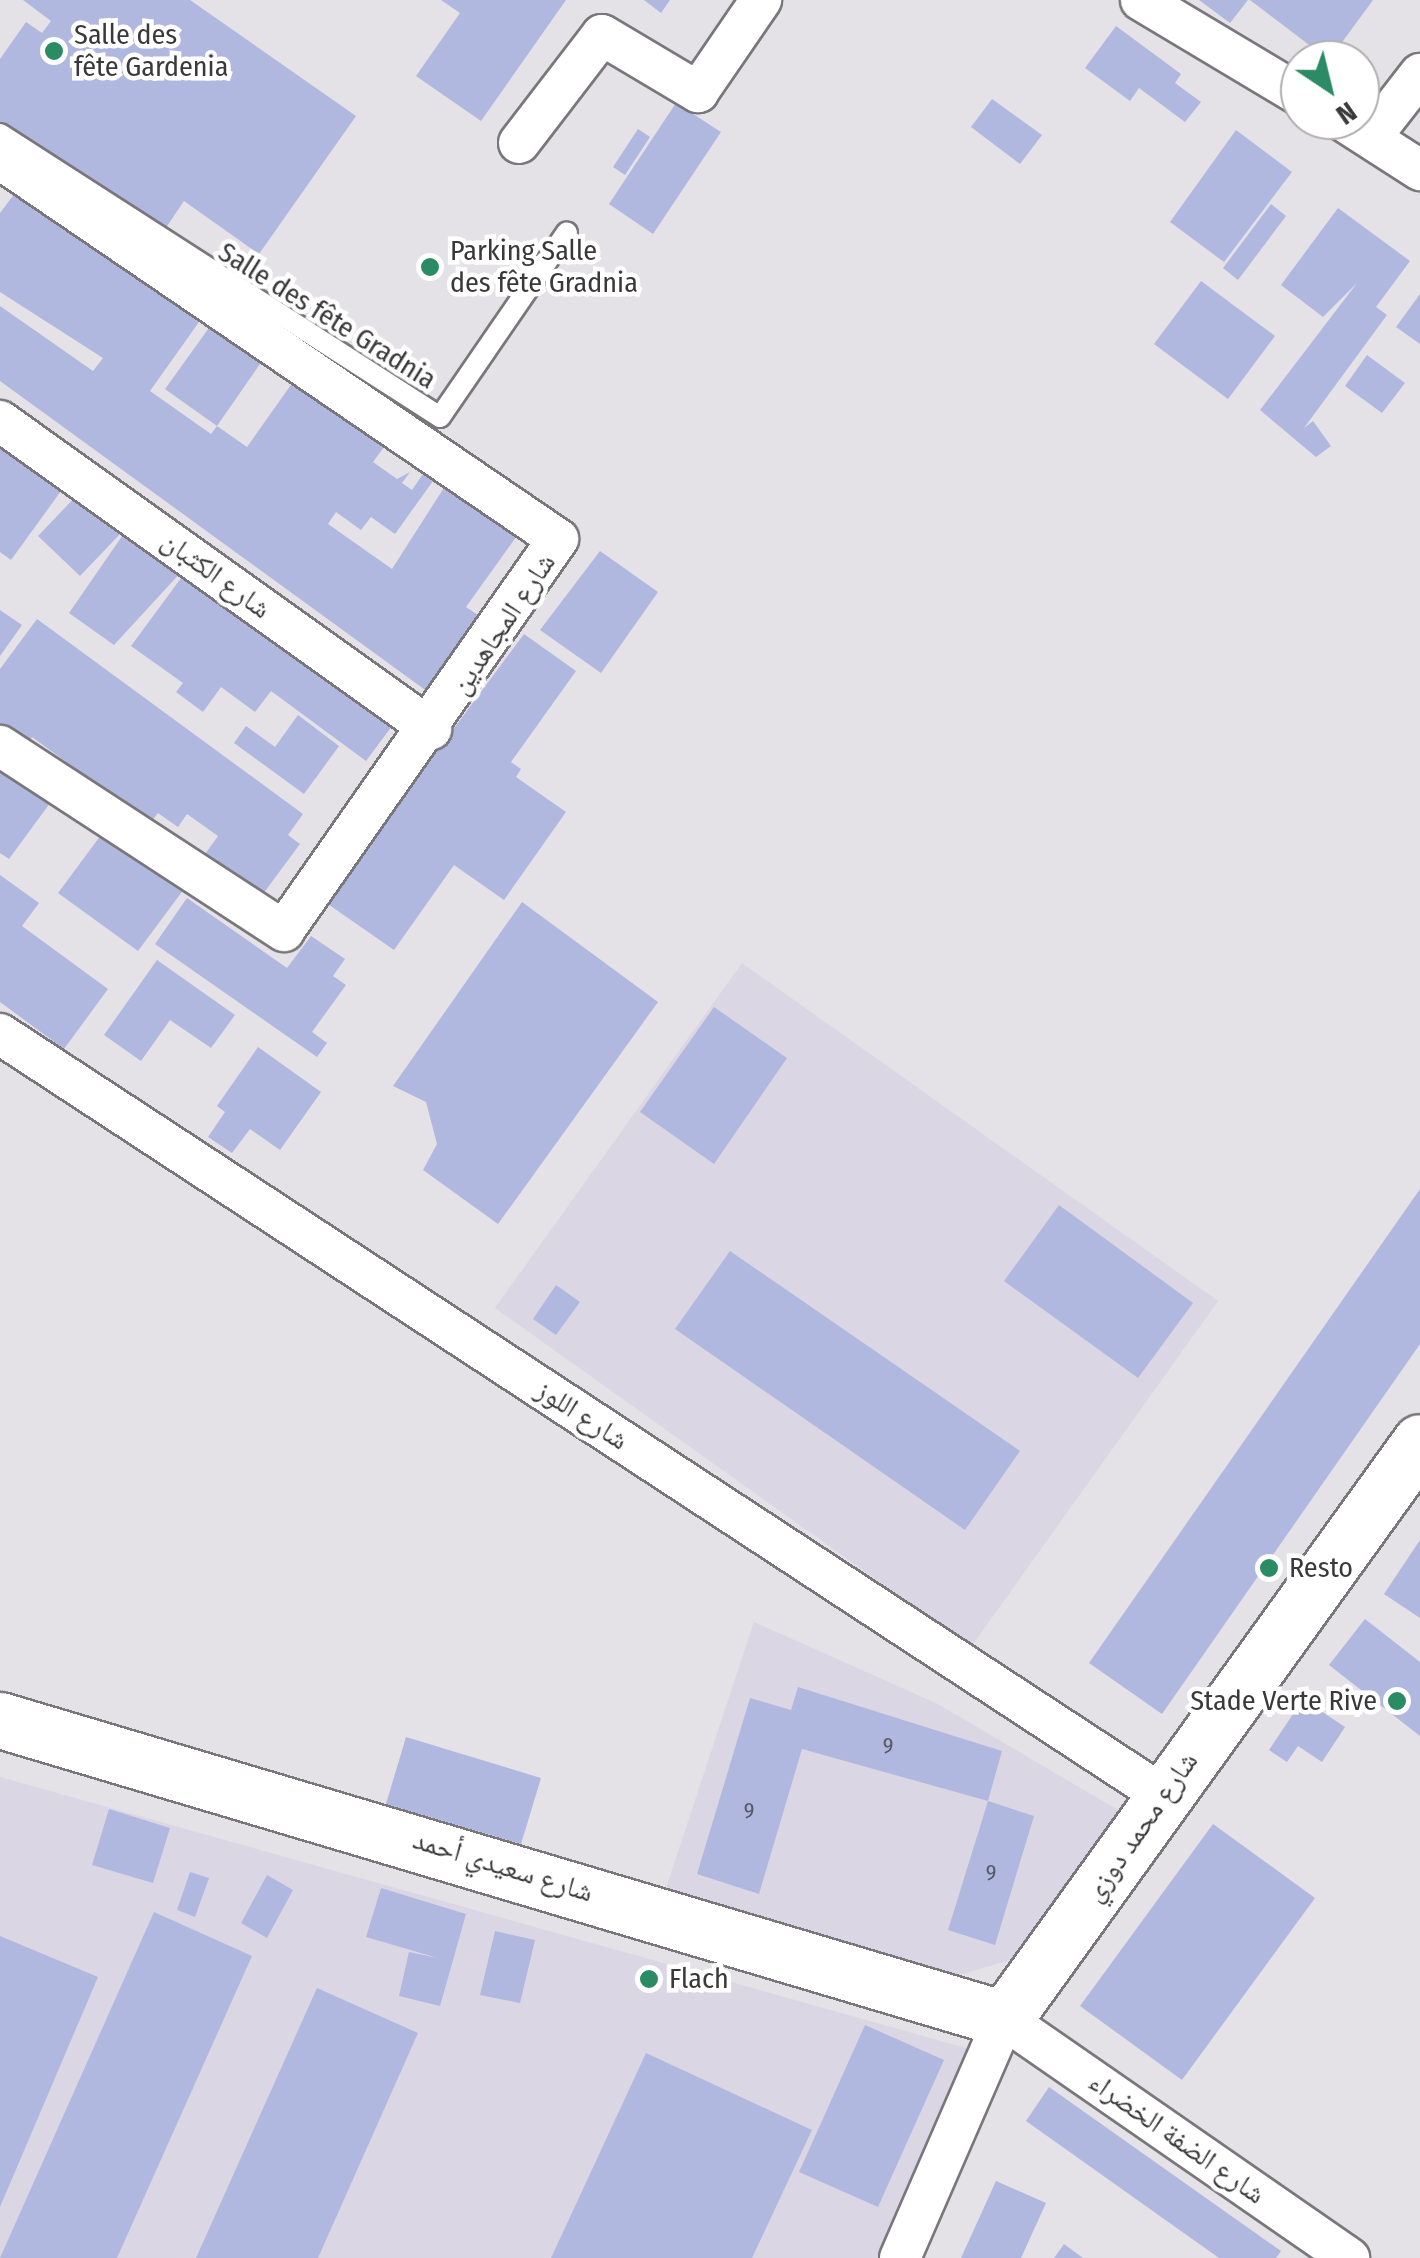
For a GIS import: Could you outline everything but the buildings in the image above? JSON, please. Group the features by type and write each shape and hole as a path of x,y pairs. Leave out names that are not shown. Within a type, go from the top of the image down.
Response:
{"street":[{"path":"519,143 602,34 698,92 761,0"},
{"path":"1141,0 1280,83"},
{"path":"1380,108 1420,74"},
{"path":"1373,140 1420,170"},
{"name":"شارع المجاهدين","path":"0,159 558,539 431,728 284,932 0,746"},
{"name":"شارع الكثبان","path":"0,420 431,728"},
{"name":"شارع اللوز","path":"0,1034 1164,1796"},
{"name":"شارع محمد دوزي","path":"1004,2019 1420,1442"},
{"name":"شارع سعيدي أحمد","path":"0,1720 1004,2019"},
{"path":"900,2258 1004,2019"},
{"name":"شارع الضفة الخضراء","path":"1004,2019 1327,2251"}],"lane":[{"name":"Salle des fête Gradnia","path":"0,134 440,417 567,232"}],"shaded area":[{"path":"742,963 1218,1301 971,1647 495,1308"},
{"path":"754,1622 938,1704 1123,1813 1023,1956 953,1977 665,1891"},
{"path":"0,1777 973,2050 879,2258 0,2258"}],"place":[{"name":"Salle des fête Gardenia","path":"54,51"},
{"name":"Parking Salle des fête Gradnia","path":"430,267"},
{"name":"Resto","path":"1269,1568"},
{"name":"Stade Verte Rive","path":"1397,1701"},
{"name":"Flach","path":"649,1979"}]}
